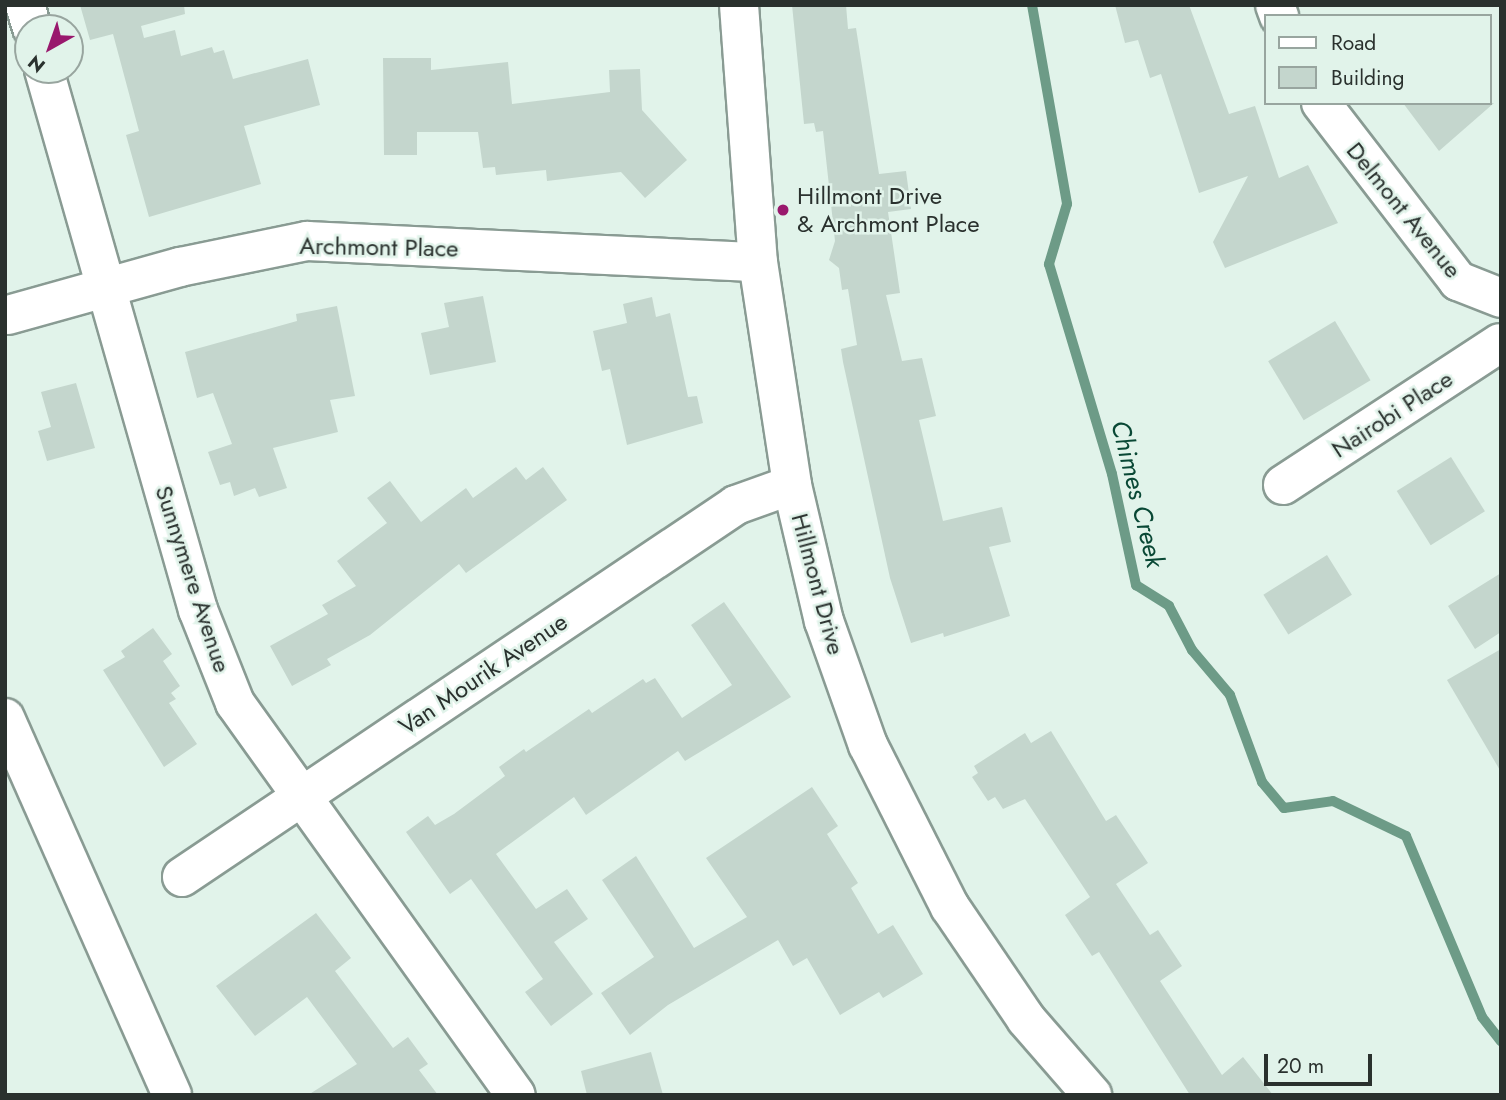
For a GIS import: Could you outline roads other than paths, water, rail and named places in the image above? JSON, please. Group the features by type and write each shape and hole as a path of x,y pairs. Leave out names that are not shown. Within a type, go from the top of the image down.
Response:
{"main road":[{"name":"Hillmont Drive","path":"739,5 758,262 792,485 824,621 868,745 950,907 1026,1018 1091,1095"},
{"name":"Sunnymere Avenue","path":"48,84 198,610 235,703 266,751 305,796 516,1095"},
{"name":"Delmont Avenue","path":"1323,105 1458,281 1501,298"},
{"name":"Archmont Place","path":"8,314 106,286 307,241 758,262"},
{"path":"1458,281 1500,344"},
{"name":"Nairobi Place","path":"1283,485 1500,344"},
{"name":"Van Mourik Avenue","path":"182,877 736,505 792,485"},
{"path":"5,718 172,1095"}],"waterway":[{"name":"Chimes Creek","path":"1032,5 1067,204 1049,264 1112,474 1136,585 1169,606 1192,650 1230,695 1262,782 1284,808 1333,801 1406,836 1482,1017 1501,1041"}],"place":[{"name":"Hillmont Drive & Archmont Place","path":"783,210"}]}
